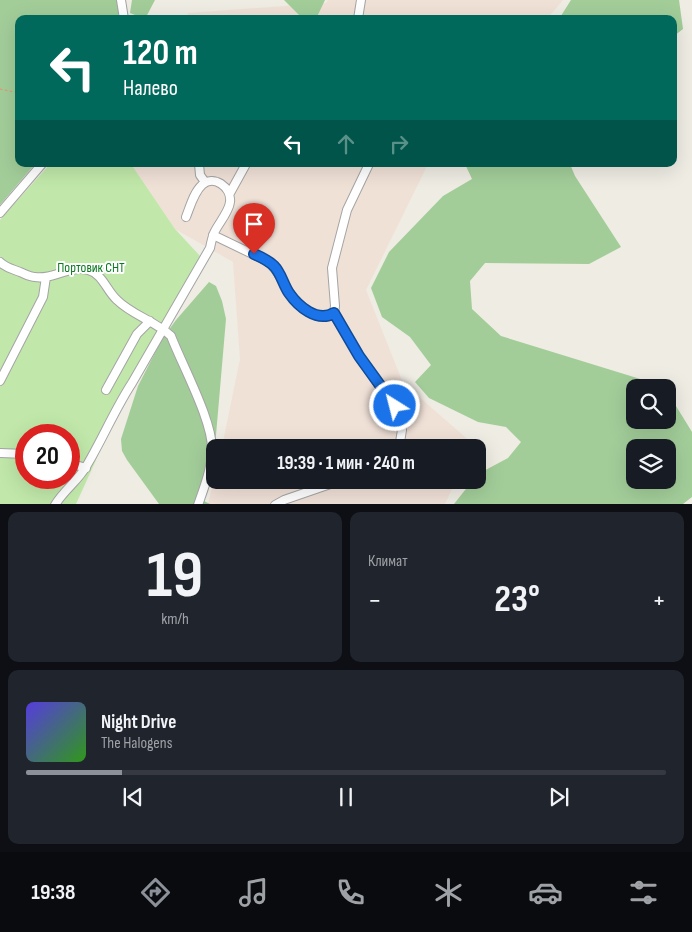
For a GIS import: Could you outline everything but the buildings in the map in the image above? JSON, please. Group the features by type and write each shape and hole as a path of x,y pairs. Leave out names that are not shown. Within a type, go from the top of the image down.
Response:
{"street":[{"path":"121,0 123,15"},
{"path":"359,15 361,0"},
{"path":"0,213 39,167"},
{"path":"199,167 200,175 205,182"},
{"path":"55,504 86,468 119,403 210,248 213,235 230,203 230,193 244,167"},
{"path":"213,235 267,260 274,266 289,293 308,312 320,316 329,316 334,313 336,306 332,268 347,210 368,167"},
{"path":"186,217 199,187 205,182 216,182 224,185 230,193"},
{"path":"1,265 35,277 46,277 76,269 87,270 97,274 110,293 119,302 171,336 207,423 212,441 210,467 198,504"},
{"path":"0,381 44,297 46,277"},
{"path":"334,313 359,356 395,406 399,414 402,430 400,439"},
{"path":"106,390 137,334 150,321"},
{"path":"0,453 15,454"},
{"path":"80,466 86,468"},
{"path":"275,504 316,489"}],"path":[{"path":"0,89 15,92"}],"shaded area":[{"path":"328,0 563,0 550,15 187,15 188,13 326,3"},
{"path":"133,167 427,167 366,290 403,383 467,439 224,439 240,359 233,262 175,229"},
{"path":"212,489 452,489 445,504 208,504"}],"green space":[{"path":"0,0 119,0 118,15 15,15 15,167 32,167 0,205"},
{"path":"132,0 155,0 147,15 130,13"},
{"path":"284,0 325,0 318,15 299,15"},
{"path":"571,0 679,0 683,29 677,34 677,15 562,15"},
{"name":"Портовик СНТ","path":"47,167 133,167 175,229 200,256 101,449 76,504 0,504 0,220"},
{"path":"466,167 571,167 575,176 621,247 589,264 485,263 470,281 472,309 501,336 640,379 626,379 626,429 676,429 676,406 692,432 692,497 683,504 454,504 466,489 486,489 486,470 508,458 521,442 506,427 478,422 429,398 415,382 431,365 410,337 382,317 371,288 389,252 443,196 472,179"},
{"path":"209,282 216,286 226,319 216,435 215,439 206,439 206,475 200,499 210,504 159,504 122,451 121,439 138,386 162,339"}],"route":[{"path":"254,254 267,260 274,266 281,275 289,293 308,312 320,316 329,316 334,313 359,356 395,406"}]}
